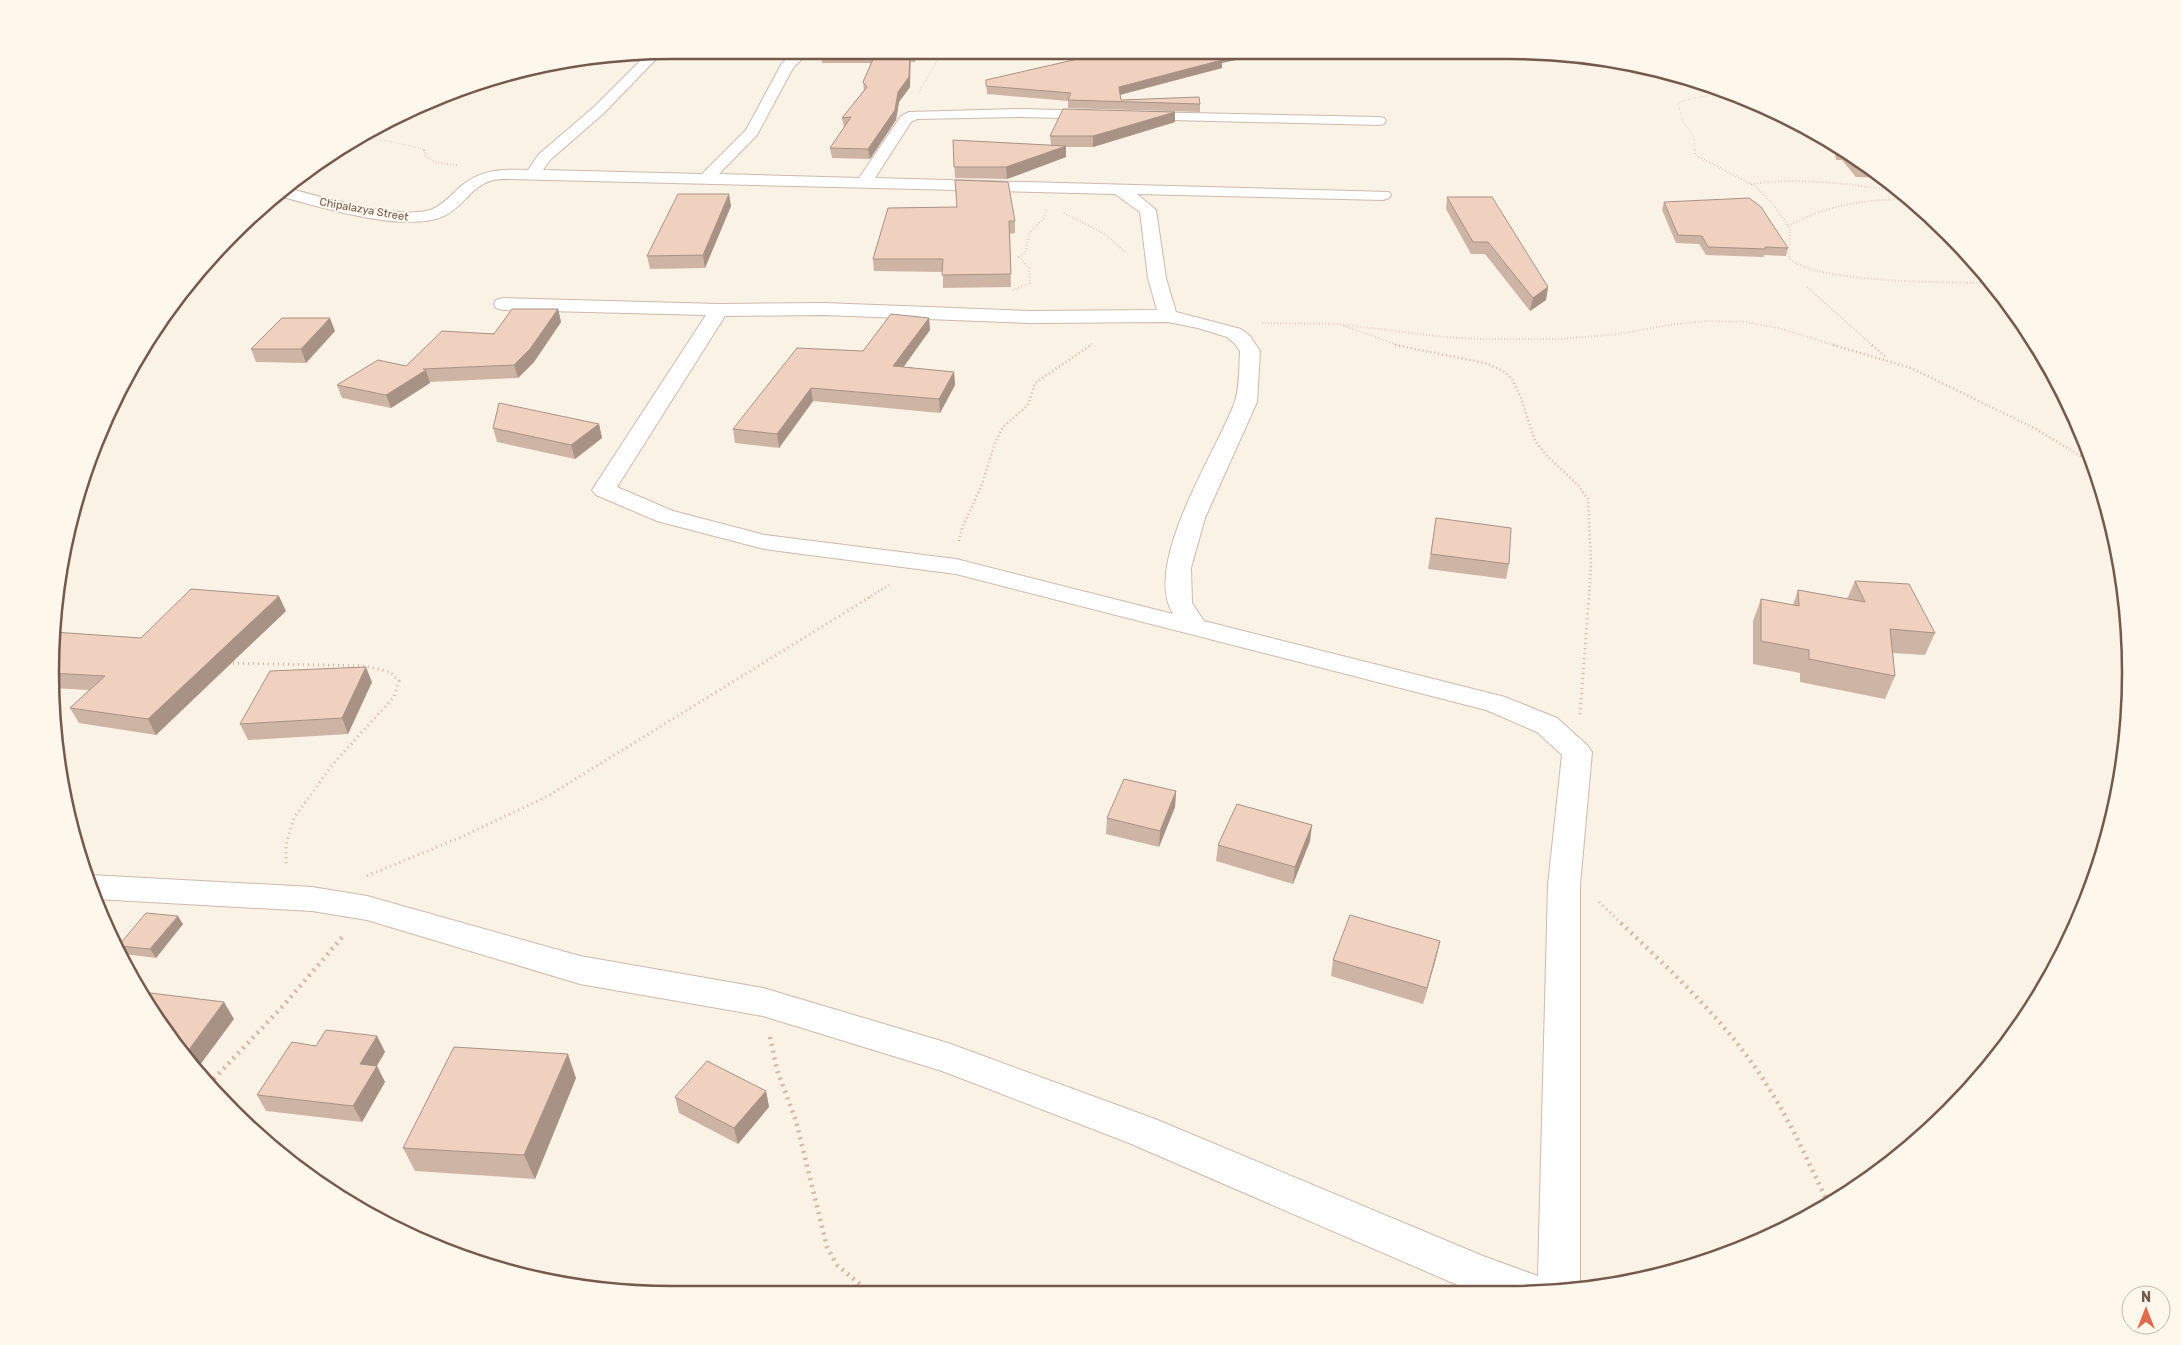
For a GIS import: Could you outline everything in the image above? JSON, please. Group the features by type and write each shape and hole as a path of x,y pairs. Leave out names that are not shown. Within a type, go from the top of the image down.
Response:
{"street":[{"path":"705,180 752,132 788,66 796,59"},
{"path":"533,174 544,157 599,110 649,60"},
{"path":"864,183 906,119 914,115 1021,113 1108,115"},
{"path":"1127,115 1379,121"},
{"name":"Chipalazya Street","path":"290,194 330,204 407,218 423,217 438,213 479,180 509,174 1383,195"},
{"path":"1119,189 1148,210 1157,278 1168,316"},
{"path":"1148,210 1178,191"},
{"path":"503,304 719,310 824,309 1030,317 1125,318 1168,316 1202,323 1234,333 1243,340 1250,351 1246,402 1193,518 1178,568 1179,602 1194,627"},
{"path":"719,310 604,490 665,516 764,542 956,567 1495,703 1547,725 1576,752 1565,869 1559,1284"},
{"path":"98,887 300,898 367,908 580,970 763,1002 948,1058 1142,1131 1477,1274 1510,1286"}],"path":[{"path":"914,115 911,104 938,59"},
{"path":"1714,94 1682,101 1678,104 1683,122 1694,137 1695,155 1750,184 1772,203 1788,226 1790,232 1789,258 1793,262 1833,275 1860,278 1982,283"},
{"path":"370,139 424,149 426,157 437,163 509,174"},
{"path":"1750,184 1792,180 1886,189"},
{"path":"1024,187 1050,206 1106,232 1117,241 1142,274 1157,278"},
{"path":"1788,226 1806,215 1838,206 1872,200 1898,199"},
{"path":"1008,292 1030,283 1029,268 1019,257 1025,253 1030,232 1043,219 1050,206"},
{"path":"1808,287 1890,360"},
{"path":"956,567 962,527 978,495 998,436 1004,425 1027,407 1030,390 1040,378 1112,331 1125,318"},
{"path":"1260,323 1338,324 1444,337 1562,339 1618,334 1675,324 1708,321 1746,322 1805,334 1910,368 2036,428 2083,457"},
{"path":"1338,324 1401,346 1487,365 1505,372 1518,388 1531,434 1541,450 1583,490 1589,507 1592,566 1576,752"},
{"path":"219,663 364,666 390,672 399,681 394,697 333,764 294,818 286,844 300,898 459,838 548,796 856,604 926,563"},
{"path":"1565,869 1678,977 1736,1043 1765,1082 1796,1138 1825,1198"},
{"path":"213,1079 283,1006 367,908"},
{"path":"763,1002 777,1070 796,1121 827,1247 837,1265 862,1286"}],"building":[{"path":"873,59 910,59 909,77 898,92 895,110 868,149 830,148 851,117 842,118 867,87 863,82"},
{"path":"1078,59 1222,59 1119,87 1121,100 1199,97 1200,104 1068,100 1071,93 986,86 986,80"},
{"path":"1063,109 1175,112 1093,136 1050,136"},
{"path":"953,140 1066,146 1006,167 954,167"},
{"path":"955,180 1008,182 1015,221 1009,221 1011,274 942,275 943,259 873,259 888,208 957,207"},
{"path":"678,194 729,194 703,255 647,256"},
{"path":"1447,197 1492,197 1548,287 1533,298 1488,242 1473,242"},
{"path":"1749,198 1761,207 1788,248 1708,247 1702,236 1678,235 1664,202"},
{"path":"512,309 558,309 530,349 514,365 423,369 426,370 386,395 337,385 378,360 406,366 442,331 494,334"},
{"path":"891,314 929,318 893,366 954,372 939,399 811,388 777,434 733,429 797,348 863,351"},
{"path":"282,318 330,318 301,349 251,349"},
{"path":"499,403 599,424 571,445 493,428"},
{"path":"1436,518 1511,528 1509,564 1431,554"},
{"path":"1855,581 1909,584 1935,633 1890,629 1895,676 1809,659 1809,650 1761,641 1761,599 1799,606 1798,590 1865,602"},
{"path":"191,589 279,596 148,719 70,708 105,676 59,673 60,632 141,638"},
{"path":"366,667 342,718 240,724 270,671"},
{"path":"1124,779 1176,791 1160,831 1107,818"},
{"path":"1237,804 1312,825 1295,867 1218,845"},
{"path":"146,913 178,916 150,949 123,946 121,942"},
{"path":"1350,915 1440,941 1427,988 1333,960"},
{"path":"150,993 224,1002 189,1050"},
{"path":"326,1030 377,1036 360,1064 377,1066 353,1106 257,1095 292,1042 316,1046"},
{"path":"454,1047 568,1054 524,1155 403,1148"},
{"path":"707,1061 766,1091 734,1128 675,1097"}]}
